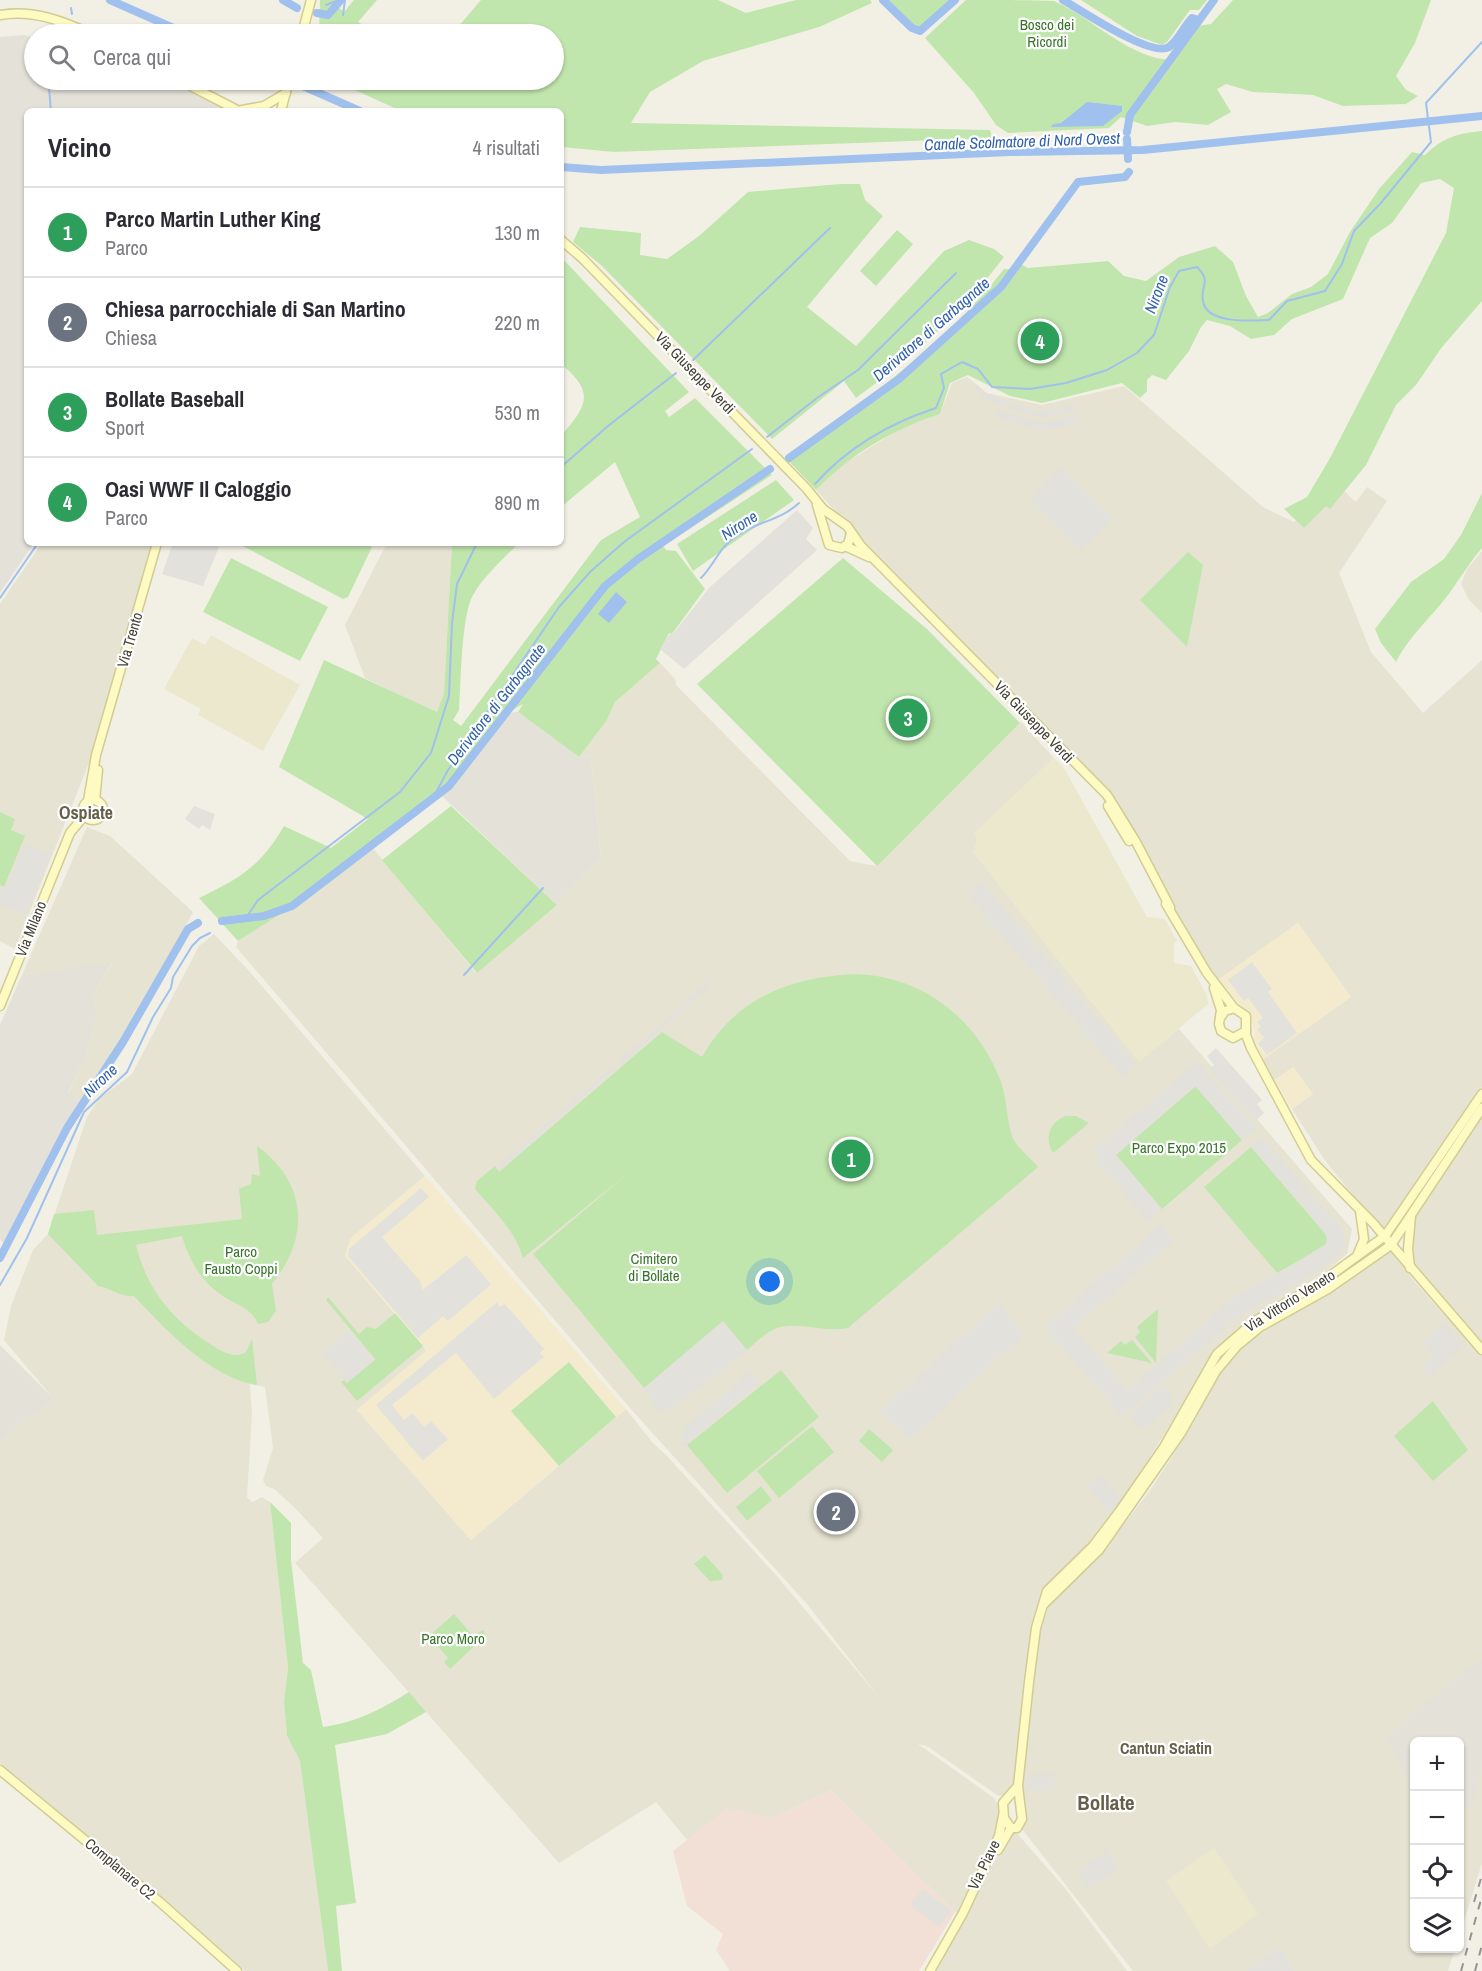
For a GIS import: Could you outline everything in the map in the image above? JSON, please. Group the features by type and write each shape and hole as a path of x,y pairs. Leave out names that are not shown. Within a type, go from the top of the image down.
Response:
{"street":[{"path":"305,24 311,0"},
{"path":"0,15 21,14 48,17 66,24"},
{"path":"199,90 236,108"},
{"path":"282,108 287,90"},
{"path":"252,108 264,106 286,93"},
{"name":"Via Giuseppe Verdi","path":"564,244 572,249 838,522"},
{"name":"Via Giuseppe Verdi","path":"815,499 825,532"},
{"path":"838,522 847,526 851,533 845,546 836,548 829,545 825,532 830,525 838,522"},
{"name":"Via Giuseppe Verdi","path":"851,533 1087,776 1117,810 1207,973 1220,1001 1220,1018"},
{"name":"Via Trento","path":"92,800 88,786 156,546"},
{"name":"Via Giuseppe Verdi","path":"845,546 881,565"},
{"path":"92,800 101,804 103,812 96,820 86,818 83,808 92,800"},
{"name":"Via Milano","path":"0,1006 49,885 86,818"},
{"name":"Via Giuseppe Verdi","path":"1207,973 1234,1008"},
{"path":"1246,1031 1236,1038 1227,1037 1221,1031 1220,1018 1225,1011 1234,1008 1246,1016 1248,1041 1308,1155 1384,1236 1482,1350"},
{"path":"1236,1038 1266,1076"},
{"name":"Via Vittorio Veneto","path":"1043,1604 1050,1588 1091,1549 1164,1447 1217,1354 1255,1320 1320,1283 1384,1236 1482,1094"},
{"name":"Via Vittorio Veneto","path":"1043,1604 1090,1559 1141,1492 1181,1433 1216,1371 1237,1346 1260,1327 1328,1289 1391,1245 1482,1108"},
{"path":"1354,1260 1364,1239 1359,1208"},
{"path":"1410,1269 1408,1249 1412,1212"},
{"path":"1019,1802 1018,1786 1029,1682 1036,1628 1043,1604"},
{"name":"Complanare C2","path":"0,1770 161,1903 237,1971"},
{"name":"Via Piave","path":"930,1971 963,1913 995,1843 1003,1816 1003,1803 1018,1786"},
{"path":"1010,1797 1019,1802"},
{"name":"Via Piave","path":"963,1913 973,1902 1004,1839 1011,1828 1017,1828 1022,1819 1019,1802"},
{"path":"1003,1816 1011,1828"}],"shaded area":[{"path":"24,35 24,90 185,90 222,108 24,108 24,546 32,546 0,593 0,37"},
{"path":"967,377 987,393 1042,405 1124,386 1263,507 1294,522 1334,482 1356,502 1367,487 1387,501 1339,573 1371,652 1423,713 1482,660 1482,1087 1383,1233 1324,1159 1292,1109 1313,1094 1293,1067 1275,1080 1263,1059 1351,997 1298,923 1218,980 1176,918 1169,894 1111,796 859,538 816,490 839,467 906,425 940,414 952,383"},
{"path":"977,385 987,395 1041,412 1074,405 1075,411 1043,418 987,401 974,388"},
{"path":"998,410 1041,423 1078,415 1079,423 1040,431 996,417"},
{"path":"1062,467 1113,518 1081,550 1030,499"},
{"path":"797,510 813,528 806,539 817,550 684,669 660,649 670,633 673,634 709,588"},
{"path":"40,546 151,546 92,755 15,949 0,941 0,604"},
{"path":"172,546 219,547 203,586 162,574"},
{"path":"385,546 452,546 444,693 437,713 365,678 345,625"},
{"path":"1482,551 1482,613 1469,600 1461,584 1467,569"},
{"path":"211,635 300,685 263,751 198,715 201,709 164,689 192,638 205,645"},
{"path":"660,663 675,679 676,685 850,861 876,866 1021,722 1054,758 975,833 977,841 973,852 1139,1061 1179,1029 1352,1229 1347,1254 1324,1273 1255,1315 1213,1351 1178,1413 1125,1496 1033,1624 1013,1785 1010,1793 1003,1796 997,1795 927,1746 918,1744 994,1798 1001,1810 1002,1816 991,1851 959,1912 955,1912 831,1790 772,1818 727,1809 687,1840 656,1802 559,1863 295,1563 323,1538 295,1508 274,1489 266,1486 263,1480 273,1448 265,1387 250,1384 252,1414 247,1497 252,1502 262,1497 270,1502 288,1668 284,1701 287,1736 300,1761 328,1971 245,1971 164,1899 0,1763 0,1443 53,1398 4,1340 11,1306 33,1250 48,1234 87,1117 99,1099 132,1074 199,946 214,934 249,971 425,1176 351,1238 345,1256 427,1351 357,1410 471,1540 626,1409 652,1442 775,1574 878,1696 807,1604 629,1407 236,947 238,941 303,900 372,847 476,973 557,905 601,858 591,756 579,757 607,720 615,702"},
{"path":"518,712 579,757 591,756 601,858 557,905 441,795 450,788 507,713"},
{"path":"1054,758 1064,768 1147,917 1165,919 1177,941 1174,943 1174,963 1191,966 1207,996 1208,1004 1139,1062 973,852 977,841 974,833"},
{"path":"194,806 215,814 210,830 202,825 199,829 185,819"},
{"path":"87,827 110,836 193,912 127,1035 82,1101 68,1094 84,1061 98,1014 93,997 112,963 22,975"},
{"path":"25,843 51,854 26,915 0,904 0,887 5,889"},
{"path":"982,882 1137,1065 1123,1077 967,894"},
{"path":"1298,923 1351,997 1263,1059 1254,1040 1255,1032 1251,1018 1218,980"},
{"path":"112,962 93,997 98,1014 84,1061 68,1093 82,1101 4,1243 0,1240 0,1025 22,975"},
{"path":"1252,962 1272,989 1268,992 1297,1033 1267,1055 1258,1043 1264,1038 1257,1029 1261,1027 1257,1022 1263,1018 1248,998 1244,1001 1228,980"},
{"path":"707,984 709,986 622,1065 619,1061"},
{"path":"1216,1048 1262,1100 1257,1104 1264,1113 1255,1121 1210,1069 1214,1065 1207,1056"},
{"path":"1197,1062 1256,1128 1242,1140 1195,1086 1116,1155 1162,1209 1148,1221 1096,1161 1101,1157 1094,1150"},
{"path":"614,1065 617,1068 501,1169 498,1166"},
{"path":"1293,1067 1313,1094 1292,1109 1275,1080"},
{"path":"1482,1116 1482,1343 1411,1260 1413,1218"},
{"path":"1262,1137 1344,1232 1345,1242 1342,1251 1324,1267 1239,1316 1122,1417 1045,1327 1160,1225 1173,1241 1073,1328 1127,1390 1233,1298 1326,1245 1328,1241 1324,1231 1251,1147"},
{"path":"425,1176 626,1409 471,1540 357,1410 427,1350 345,1256 351,1238"},
{"path":"421,1188 429,1197 382,1237 420,1281 423,1290 466,1255 491,1284 448,1321 443,1316 418,1338 348,1256 349,1249"},
{"path":"1391,1250 1414,1281 1482,1356 1482,1863 1464,1921 1464,1737 1410,1737 1410,1953 1454,1953 1448,1971 1133,1971 1022,1829 1026,1816 1021,1787 1041,1629 1050,1603 1101,1554 1151,1489 1193,1424 1219,1373 1238,1350 1262,1330 1328,1292"},
{"path":"497,1302 500,1307 505,1304 544,1349 540,1353 544,1357 494,1399 456,1353 392,1405 404,1420 412,1413 424,1427 431,1421 448,1439 423,1461 376,1405"},
{"path":"998,1304 1025,1334 910,1439 879,1412"},
{"path":"723,1321 747,1350 675,1407 661,1412 644,1388"},
{"path":"1444,1324 1463,1346 1430,1376 1422,1367 1434,1356 1423,1342"},
{"path":"349,1330 375,1360 347,1383 322,1353"},
{"path":"0,1345 53,1398 0,1443"},
{"path":"751,1371 760,1382 684,1446 681,1443 682,1433 687,1426"},
{"path":"1165,1384 1173,1394 1169,1398 1173,1403 1142,1430 1129,1416"},
{"path":"1100,1475 1121,1499 1111,1513 1087,1486"},
{"path":"1482,1658 1482,1766 1472,1806 1464,1806 1464,1737 1410,1737 1410,1783 1387,1740 1413,1712"},
{"path":"1054,1773 1055,1789 1029,1791 1027,1775"},
{"path":"831,1790 955,1912 919,1971 730,1971 716,1950 723,1934 687,1906 673,1851 727,1808 772,1818"},
{"path":"1014,1830 1064,1887 1127,1971 936,1971 970,1910 1006,1836"},
{"path":"1214,1848 1258,1914 1210,1949 1166,1881"},
{"path":"1106,1851 1118,1868 1090,1889 1077,1872"},
{"path":"923,1889 951,1911 939,1927 910,1905"},
{"path":"1279,1948 1294,1971 1247,1971"}],"green space":[{"path":"320,0 335,0 333,3 344,12 354,0 377,0 358,22 362,24 319,24"},
{"path":"481,0 718,0 746,13 796,0 870,0 872,3 819,27 703,61 650,92 631,123 990,130 992,138 614,152 564,147 564,108 394,108 355,90 564,90 564,24 461,24"},
{"path":"888,0 953,0 918,28"},
{"name":"Bosco dei Ricordi","path":"966,0 1054,1 1141,53 1173,60 1197,26 1211,24 1233,0 1431,0 1415,43 1396,76 1406,90 1418,96 1406,104 1343,106 1313,95 1253,92 1226,84 1217,89 1231,112 1208,125 1175,122 1147,126 1121,117 1109,128 1008,133 996,125 974,93 925,38"},
{"path":"1081,0 1207,0 1199,10 1190,10 1167,42 1162,45 1137,36"},
{"path":"1482,131 1482,301 1442,347 1416,385 1396,405 1366,465 1330,509 1326,506 1304,528 1284,509 1307,497 1329,460 1446,233 1454,188 1440,179 1421,183 1392,223 1370,238 1343,299 1292,319 1274,335 1251,339 1230,326 1207,320 1189,351 1166,380 1152,375 1147,380 1147,391 1140,398 1122,383 1042,403 1010,396 968,375 950,383 940,414 906,427 873,444 829,477 816,490 785,457 844,415 929,348 981,297 1004,269 1013,269 1019,263 1028,268 1108,261 1124,276 1146,281 1179,257 1215,246 1233,262 1246,296 1258,317 1268,313 1292,294 1311,287 1328,274 1350,232 1379,189 1412,152 1425,155 1451,137"},
{"path":"860,184 865,200 883,216 807,307 856,346 944,251 969,240 994,249 1004,257 971,297 935,333 877,382 856,398 844,381 772,439 602,266 573,242 580,227 641,233 640,255 667,259 699,236 748,192"},
{"path":"897,230 913,244 876,286 860,271"},
{"path":"564,260 689,392 665,411 669,417 695,398 772,475 663,546 666,550 676,551 705,589 672,634 669,633 656,659 660,663 615,702 607,720 579,757 518,712 523,704 507,713 450,788 303,900 238,941 199,898 248,870 267,851 284,826 331,848 368,819 279,767 324,660 437,712 444,693 452,546 516,546 483,581 469,605 464,634 459,710 453,720 461,726 601,540 640,517 615,462 564,504 564,432 577,416 584,399 583,391 572,374 564,367"},
{"path":"776,480 794,500 693,571 677,544"},
{"path":"1482,493 1482,548 1450,592 1410,640 1396,662 1381,643 1375,629 1411,582 1444,559 1461,535"},
{"path":"243,546 370,546 348,597 343,599"},
{"path":"1188,552 1203,565 1187,647 1140,600"},
{"path":"231,558 328,607 300,661 203,612"},
{"path":"843,558 928,630 1020,723 877,866 697,684"},
{"path":"451,806 557,905 477,973 382,860"},
{"path":"0,812 15,819 11,830 25,836 4,887 0,885"},
{"name":"Cimitero di Bollate","path":"856,974 903,983 925,992 945,1005 962,1021 991,1059 1005,1096 1010,1130 1014,1140 1038,1167 848,1328 787,1326 766,1334 747,1350 722,1322 644,1388 533,1254 628,1173 523,1258 515,1238 475,1189 477,1181 495,1166 499,1172 662,1032 702,1057 731,1019 767,994 809,980"},
{"name":"Parco Expo 2015","path":"1196,1086 1242,1140 1162,1209 1116,1155"},
{"path":"1066,1116 1076,1116 1089,1123 1053,1153 1049,1142 1050,1131 1056,1122"},
{"name":"Parco Fausto Coppi","path":"257,1146 274,1161 286,1177 294,1194 298,1211 293,1248 272,1284 276,1311 268,1322 258,1324 248,1310 223,1296 208,1284 192,1262 182,1236 136,1245 147,1276 155,1290 185,1326 216,1348 233,1355 246,1352 252,1339 257,1385 222,1373 205,1362 189,1350 134,1296 98,1286 48,1234 54,1214 94,1210 97,1235 242,1219 239,1189 251,1184 252,1174 260,1176"},
{"path":"1251,1147 1327,1236 1326,1244 1278,1274 1204,1187"},
{"path":"328,1297 359,1334 367,1327 376,1329 395,1313 423,1346 357,1401 341,1382 344,1380 347,1383 375,1359 326,1300"},
{"path":"1158,1309 1156,1363 1135,1337 1140,1332 1137,1327"},
{"path":"1132,1340 1152,1363 1107,1353 1121,1341 1125,1345"},
{"path":"569,1362 616,1417 559,1466 511,1411"},
{"path":"781,1370 819,1417 727,1493 687,1445"},
{"path":"1433,1401 1468,1450 1433,1481 1394,1436"},
{"path":"812,1426 834,1452 779,1498 757,1471"},
{"path":"869,1429 893,1450 882,1462 859,1441"},
{"path":"761,1486 772,1500 747,1521 736,1507"},
{"path":"270,1502 291,1523 291,1560 303,1663 311,1670 323,1727 347,1722 368,1714 409,1692 426,1712 387,1734 335,1745 356,1903 336,1906 342,1971 328,1971 300,1761 287,1736 284,1701 288,1668"},
{"path":"705,1555 723,1575 722,1580 710,1581 694,1564"},
{"name":"Parco Moro","path":"454,1614 473,1636 483,1630 486,1635 450,1669 444,1662 448,1658 429,1636"}],"water":[{"path":"1087,102 1122,106 1122,111 1103,126 1051,127 1053,124 1061,123"},
{"path":"616,592 627,602 609,623 598,614"}],"waterway":[{"name":"Canale Scolmatore di Nord Ovest","path":"110,0 164,24"},
{"path":"283,0 297,8"},
{"path":"326,5 339,0"},
{"path":"317,13 328,15 341,0"},
{"path":"343,15 345,0"},
{"path":"883,0 912,28 920,31 955,0"},
{"path":"1063,0 1132,40 1160,49 1173,44 1192,18 1199,20"},
{"name":"Derivatore di Garbagnate","path":"1127,132 1130,115 1214,0"},
{"path":"71,8 72,14"},
{"name":"Nirone","path":"815,484 841,459 870,438 902,421 936,408 944,388 941,374 962,362 978,369 992,387 1030,389 1066,383 1107,370 1137,353 1154,335 1170,287 1179,271 1197,267 1205,280 1202,296 1206,308 1212,314 1230,319 1269,320 1287,301 1325,291 1342,264 1354,231 1380,204 1431,142 1426,103 1482,42"},
{"path":"49,90 51,108"},
{"name":"Canale Scolmatore di Nord Ovest","path":"312,90 353,108"},
{"name":"Canale Scolmatore di Nord Ovest","path":"564,167 601,170 1010,152 1143,150 1482,116"},
{"name":"Canale Scolmatore di Nord Ovest","path":"1127,139 1128,159"},
{"name":"Derivatore di Garbagnate","path":"789,458 899,379 1001,287 1078,182 1125,177 1129,172"},
{"path":"693,360 830,228"},
{"path":"767,437 858,370 956,273"},
{"path":"564,464 608,426 676,373"},
{"path":"433,798 448,770 559,607 590,572 624,542 752,449"},
{"name":"Derivatore di Garbagnate","path":"222,921 264,916 292,906 449,786 605,586 638,559 770,469"},
{"name":"Nirone","path":"701,578 724,547 736,536 773,519 799,503"},
{"path":"0,598 36,546"},
{"path":"246,918 258,900 400,792 431,753 449,696 452,623 457,584 476,546"},
{"name":"Nirone","path":"464,975 543,888"},
{"name":"Derivatore di Garbagnate","path":"0,1258 67,1128 123,1042 188,929 198,923"},
{"name":"Nirone","path":"0,1285 27,1238 84,1112 127,1072 153,1017 171,988 173,977 192,946 200,938 210,933"}],"railway":[{"path":"1474,1902 1482,1875"},
{"path":"1461,1971 1482,1896"},
{"path":"1475,1971 1482,1945"}],"place":[{"name":"Oasi WWF Il Caloggio","path":"1040,341"},
{"name":"Bollate Baseball","path":"908,718"},
{"name":"Parco Martin Luther King","path":"851,1159"},
{"name":"Chiesa parrocchiale di San Martino","path":"836,1512"}],"district":[{"name":"Ospiate","path":"86,813"},
{"name":"Cantun Sciatin","path":"1166,1748"},
{"name":"Bollate","path":"1106,1803"}]}
